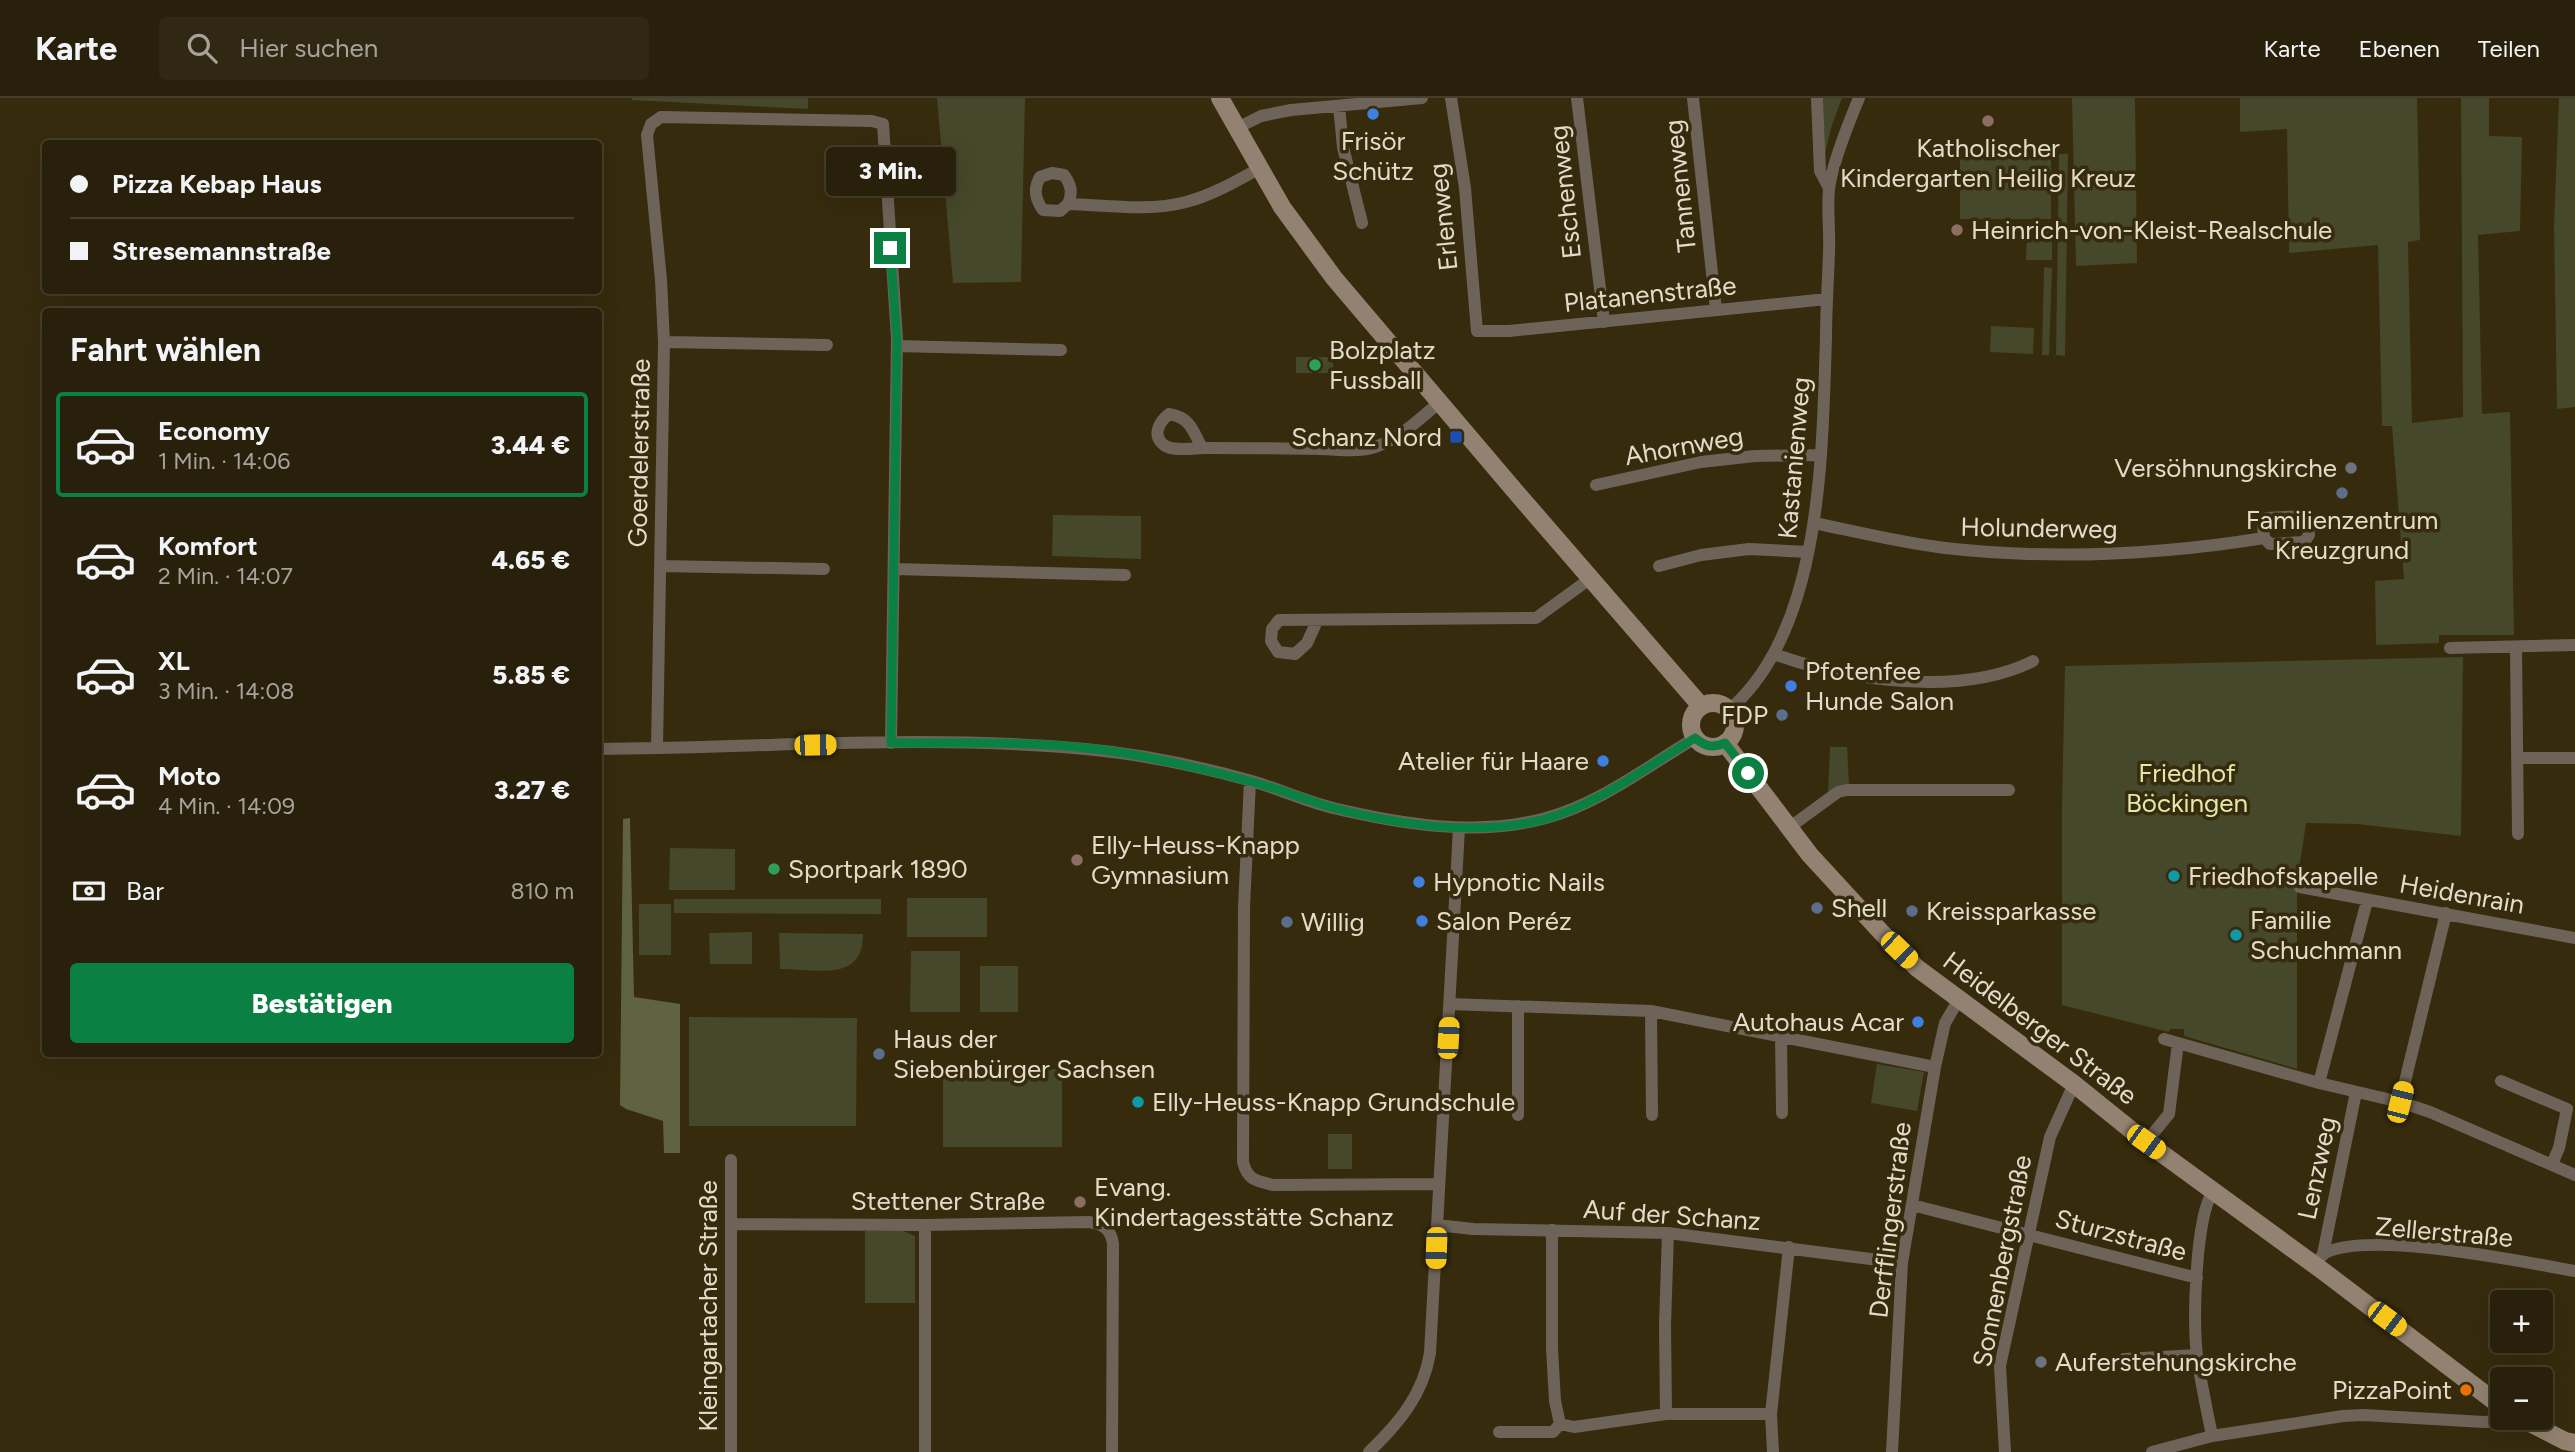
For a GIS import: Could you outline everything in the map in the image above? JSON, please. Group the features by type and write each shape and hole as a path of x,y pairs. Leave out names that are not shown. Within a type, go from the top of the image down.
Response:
{"main road":[{"path":"1220,98 1282,206 1334,278 1701,706"},
{"path":"1721,704 1729,710 1735,727 1732,736 1725,743 1715,747 1704,745 1695,738 1691,727 1693,715 1701,706 1721,704"},
{"name":"Heidelberger Straße","path":"1725,743 1810,855 1917,968 2213,1191 2319,1260 2490,1397"},
{"path":"2544,1430 2575,1443"}],"street":[{"path":"1237,128 1291,104 1339,106 1422,98"},
{"name":"Erlenweg","path":"1451,98 1465,188 1477,331"},
{"name":"Eschenweg","path":"1577,98 1604,321"},
{"name":"Tannenweg","path":"1693,98 1716,310"},
{"name":"Kastanienweg","path":"1817,98 1820,171 1829,188"},
{"name":"Kastanienweg","path":"1729,710 1753,686 1774,654 1791,615 1815,523 1821,455 1829,188 1859,98"},
{"path":"1339,106 1343,147 1362,223"},
{"name":"Goerdelerstraße","path":"657,748 664,342 662,280 648,135 651,124 661,117 872,121 883,124 897,346"},
{"path":"1068,204 1150,207 1185,202 1209,195 1260,168"},
{"name":"Platanenstraße","path":"1477,331 1509,331 1827,299"},
{"name":"Goerdelerstraße","path":"664,342 827,345"},
{"path":"891,743 897,346 1061,350"},
{"path":"1202,448 1367,450 1390,442 1440,402"},
{"name":"Ahornweg","path":"1596,485 1701,462 1755,456 1821,455"},
{"name":"Holunderweg","path":"1815,523 1944,548 2057,555 2194,549 2264,538"},
{"path":"1659,566 1701,555 1749,549 1808,552"},
{"name":"Goerdelerstraße","path":"660,566 824,569"},
{"path":"894,569 1125,575"},
{"path":"1317,621 1536,618 1591,578"},
{"path":"2450,648 2575,645"},
{"path":"2516,647 2518,834"},
{"path":"1774,654 1806,666 1843,674 1908,681 2002,675 2034,662"},
{"path":"602,749 998,743 1090,749 1136,755 1250,781 1332,807 1395,820 1459,828 1520,823 1566,811 1621,783 1695,738"},
{"path":"2518,758 2575,758"},
{"path":"1250,781 1244,878 1243,1162 1246,1173 1253,1179 1273,1185 1439,1184"},
{"path":"1790,827 1838,792 1847,790 2009,790"},
{"path":"1369,1452 1411,1407 1428,1366 1459,828"},
{"name":"Heidenrain","path":"2300,887 2575,938"},
{"path":"2319,1083 2367,901"},
{"path":"2400,1102 2446,913"},
{"name":"Derfflingerstraße","path":"1892,1452 1902,1263 1935,1066 1945,1023 1959,999"},
{"path":"1450,1004 1651,1011 1935,1066"},
{"path":"1518,1006 1518,1115"},
{"path":"1651,1011 1652,1115"},
{"path":"1781,1036 1782,1113"},
{"path":"2164,1039 2319,1083 2400,1102 2430,1112 2575,1175"},
{"path":"2146,1142 2169,1114 2178,1043"},
{"path":"2501,1081 2567,1109 2561,1139 2552,1164"},
{"name":"Sonnenbergstraße","path":"2005,1452 2000,1366 2050,1137 2074,1084"},
{"name":"Lenzweg","path":"2319,1260 2356,1092"},
{"name":"Kleingartacher Straße","path":"731,1160 731,1452"},
{"path":"2213,1191 2208,1199 2199,1243 2197,1278 2197,1354 2213,1436"},
{"name":"Sturzstraße","path":"1912,1205 2197,1278"},
{"name":"Stettener Straße","path":"731,1224 1089,1222 1107,1228 1112,1235 1113,1244 1112,1452"},
{"path":"925,1225 925,1452"},
{"name":"Auf der Schanz","path":"1437,1225 1473,1229 1668,1233 1902,1263"},
{"path":"1552,1230 1552,1348 1556,1409 1560,1424"},
{"path":"1666,1414 1668,1233"},
{"name":"Zellerstraße","path":"2319,1260 2339,1249 2375,1246 2428,1248 2575,1271"},
{"path":"1773,1452 1771,1414 1789,1247"},
{"path":"2124,1359 2197,1354"},
{"path":"1560,1424 1574,1427 1666,1414 1771,1414"},
{"path":"2152,1452 2213,1436 2364,1415 2490,1422"},
{"path":"1499,1432 1553,1433 1560,1424"}],"green space":[{"path":"808,98 808,109 632,100"},
{"path":"937,98 1025,98 1021,282 953,283"},
{"path":"1823,98 1842,98 1825,154"},
{"path":"2072,98 2135,98 2137,263 2076,266"},
{"path":"2240,98 2417,98 2420,240 2408,242 2412,423 2463,417 2461,98 2489,98 2489,136 2522,137 2520,231 2478,235 2482,414 2510,412 2514,635 2439,635 2439,643 2376,645 2375,581 2404,579 2392,426 2382,426 2378,245 2289,253 2287,129 2240,132"},
{"path":"2559,98 2575,98 2575,407 2557,409 2554,225"},
{"path":"2059,154 2068,154 2065,356 2056,355"},
{"path":"1960,159 2051,159 2051,219 1960,219"},
{"path":"2027,231 2052,231 2052,260 2026,260"},
{"path":"2044,267 2052,268 2049,355 2042,355"},
{"path":"1991,326 2034,328 2033,354 1990,352"},
{"name":"Bolzplatz Fussball","path":"1296,357 1333,357 1333,373 1296,373"},
{"path":"1053,515 1141,516 1141,559 1052,556"},
{"name":"Friedhof Böckingen","path":"2463,657 2461,836 2357,824 2306,823 2297,883 2297,1069 2184,1036 2184,1029 2170,1029 2169,1032 2062,1005 2065,666"},
{"path":"1830,747 1847,747 1849,784 1828,793"},
{"path":"630,818 634,997 680,1004 680,1153 664,1153 663,1121 620,1105 623,819"},
{"path":"670,848 735,849 735,890 669,890"},
{"path":"907,898 987,898 987,937 907,937"},
{"path":"674,899 881,899 881,914 674,913"},
{"path":"639,904 671,904 671,955 639,955"},
{"path":"752,932 752,964 710,964 709,933"},
{"path":"779,933 863,934 861,950 855,960 846,967 822,971 780,969"},
{"path":"911,951 960,951 960,1012 910,1012"},
{"path":"980,966 1018,966 1018,1012 980,1012"},
{"path":"689,1017 857,1018 856,1126 689,1126"},
{"path":"1877,1064 1924,1072 1917,1111 1871,1103"},
{"path":"943,1069 1062,1069 1062,1147 943,1147"},
{"path":"1328,1134 1352,1134 1352,1169 1328,1169"},
{"path":"865,1231 903,1231 915,1236 915,1303 865,1303"}],"place":[{"name":"Frisör Schütz","path":"1373,114"},
{"name":"Katholischer Kindergarten Heilig Kreuz","path":"1988,121"},
{"name":"Heinrich-von-Kleist-Realschule","path":"1957,230"},
{"name":"Bolzplatz Fussball","path":"1315,365"},
{"name":"Schanz Nord","path":"1456,437"},
{"name":"Versöhnungskirche","path":"2351,468"},
{"name":"Familienzentrum Kreuzgrund","path":"2342,493"},
{"name":"Pfotenfee Hunde Salon","path":"1791,686"},
{"name":"FDP","path":"1782,715"},
{"name":"Atelier für Haare","path":"1603,761"},
{"name":"Elly-Heuss-Knapp Gymnasium","path":"1077,860"},
{"name":"Sportpark 1890","path":"774,869"},
{"name":"Friedhofskapelle","path":"2174,876"},
{"name":"Hypnotic Nails","path":"1419,882"},
{"name":"Shell","path":"1817,908"},
{"name":"Kreissparkasse","path":"1912,911"},
{"name":"Salon Peréz","path":"1422,921"},
{"name":"Willig","path":"1287,922"},
{"name":"Familie Schuchmann","path":"2236,935"},
{"name":"Autohaus Acar","path":"1918,1022"},
{"name":"Haus der Siebenbürger Sachsen","path":"879,1054"},
{"name":"Elly-Heuss-Knapp Grundschule","path":"1138,1102"},
{"name":"Evang. Kindertagesstätte Schanz","path":"1080,1202"},
{"name":"Auferstehungskirche","path":"2041,1362"},
{"name":"PizzaPoint","path":"2466,1390"}],"route":[{"path":"890,248 897,339 891,743 1045,745 1136,755 1250,781 1332,807 1395,820 1459,828 1520,823 1566,811 1621,783 1695,738 1704,745 1715,747 1725,743 1748,773"}]}
